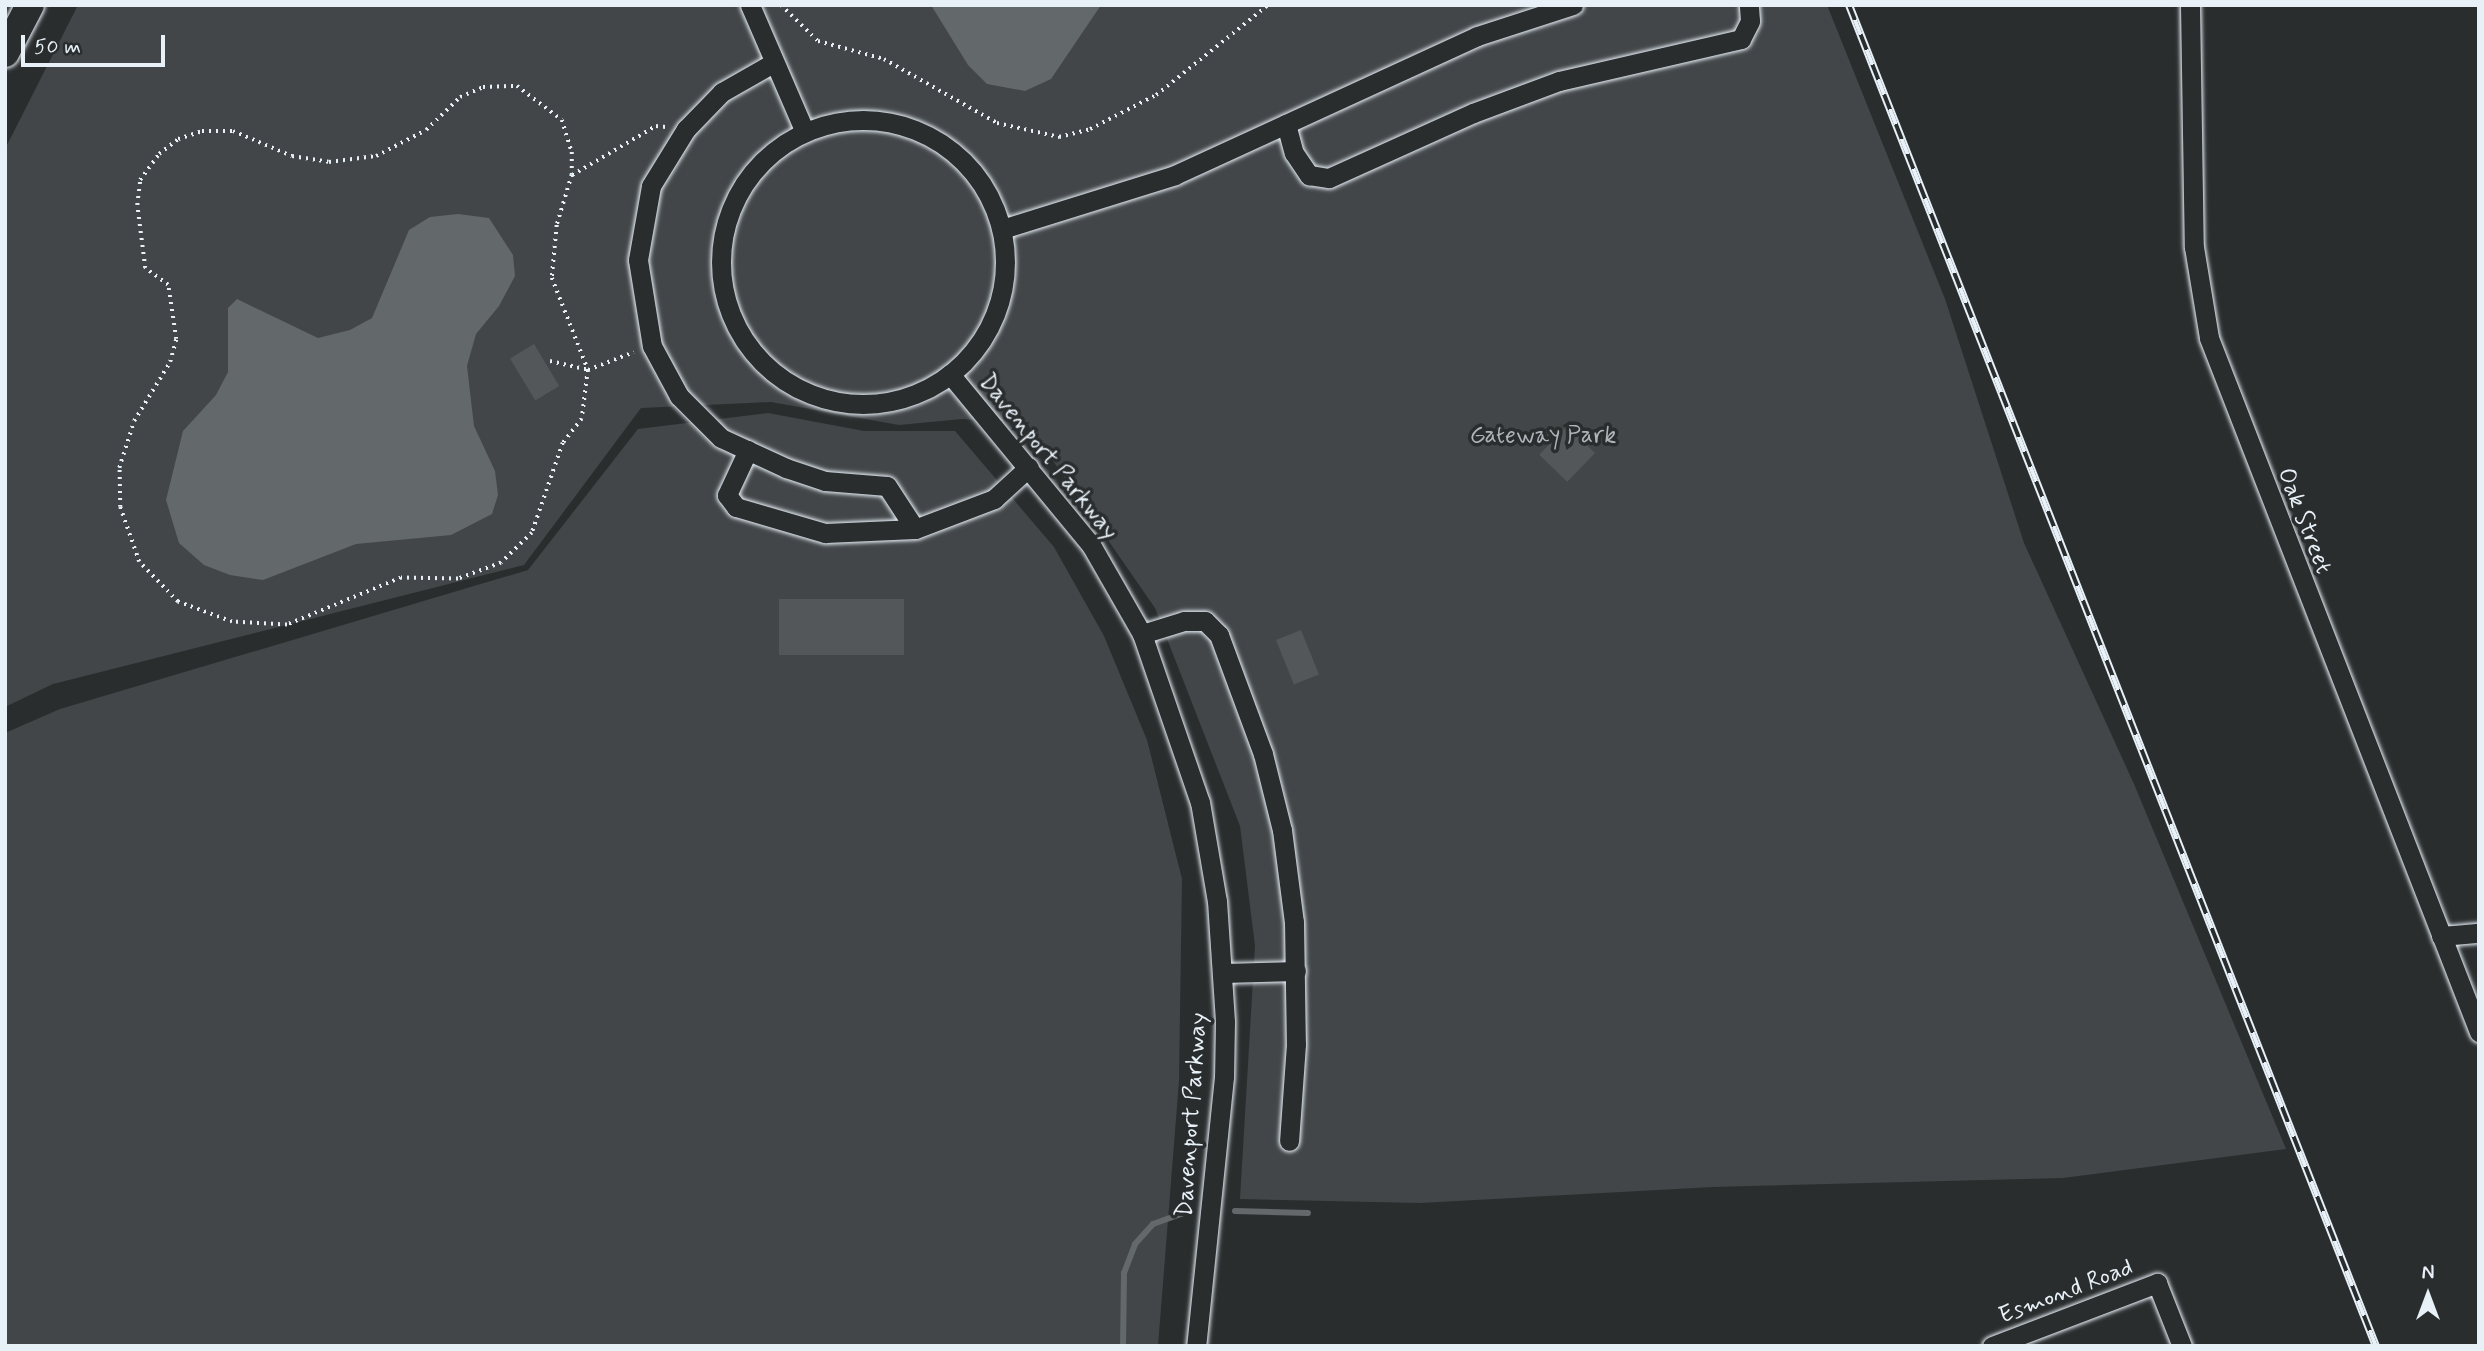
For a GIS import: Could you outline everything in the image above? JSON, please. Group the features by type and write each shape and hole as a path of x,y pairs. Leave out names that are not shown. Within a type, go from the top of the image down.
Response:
{"highway":[{"path":"5,53 30,5"}],"street":[{"path":"750,5 772,63 805,132"},
{"path":"1002,229 1175,175 1477,36 1573,5"},
{"path":"1286,124 1294,153 1309,175 1329,178 1473,113 1559,81 1741,39 1750,21 1749,5"},
{"name":"Oak Street","path":"2190,5 2193,247 2209,338 2479,1032"},
{"path":"772,63 722,92 686,129 651,186 638,260 652,345 679,396 721,438 825,481 887,486 915,528"},
{"name":"Davenport Parkway","path":"845,121 873,121 926,134 969,169 986,190 1002,229 1006,261 1002,293 979,342 950,374 920,392 888,402 853,403 820,397 789,383 762,362 740,335 723,281 723,236 733,203 751,174 775,150 805,132 845,121"},
{"name":"Davenport Parkway","path":"950,374 1091,545 1142,635 1200,802 1217,901 1224,973 1224,1077 1196,1346"},
{"path":"748,450 727,495 736,508 825,533 915,528 995,499 1029,467"},
{"path":"1142,635 1184,621 1205,621 1219,635 1263,754 1282,830 1296,971 1289,1141"},
{"path":"2441,936 2479,933"},
{"path":"1224,973 1296,971"},
{"name":"Esmond Road","path":"1992,1346 2157,1283 2182,1346"}],"path":[{"path":"781,5 818,41 884,59 997,123 1059,137 1090,129 1156,95 1268,5"},
{"path":"517,86 562,120 572,152 572,175 557,225 552,278 588,370 582,419 563,443 532,533 501,563 458,579 401,578 287,625 232,622 178,601 139,562 120,508 119,468 134,421 170,362 176,340 168,285 145,268 137,205 140,180 159,153 178,139 202,131 233,131 292,156 329,162 376,156 426,130 460,97 483,87 517,86"},
{"path":"572,175 656,126 686,129"},
{"path":"550,361 588,370 652,345"}],"green space":[{"name":"Gateway Park","path":"78,5 1827,5 1945,299 2024,543 2134,784 2286,1149 2063,1178 1713,1187 1420,1203 1240,1199 1255,946 1240,826 1155,608 1026,422 962,419 899,425 771,402 641,408 524,565 53,684 5,707 5,149"},
{"path":"768,413 864,431 955,431 1054,547 1104,636 1147,740 1182,879 1179,1081 1158,1346 5,1346 5,733 60,709 528,570 638,429"}],"shaded area":[{"path":"931,5 1101,5 1051,79 1025,91 987,84 968,65"},
{"path":"458,214 489,218 513,255 515,276 499,306 476,334 467,366 474,426 495,471 498,495 492,514 451,535 356,544 263,580 230,575 204,565 179,543 166,500 183,431 216,395 228,372 228,308 237,299 318,338 350,330 372,318 409,230 430,217"}],"building":[{"path":"534,344 559,386 535,400 510,358"},
{"path":"1567,426 1595,453 1567,482 1539,455"},
{"path":"779,599 904,599 904,655 779,655"},
{"path":"1301,630 1319,675 1294,685 1276,640"}],"waterway":[{"path":"1123,1346 1124,1273 1135,1244 1153,1224 1192,1210"},
{"path":"1235,1211 1308,1213"}],"railway":[{"path":"1849,5 2376,1346"}]}
